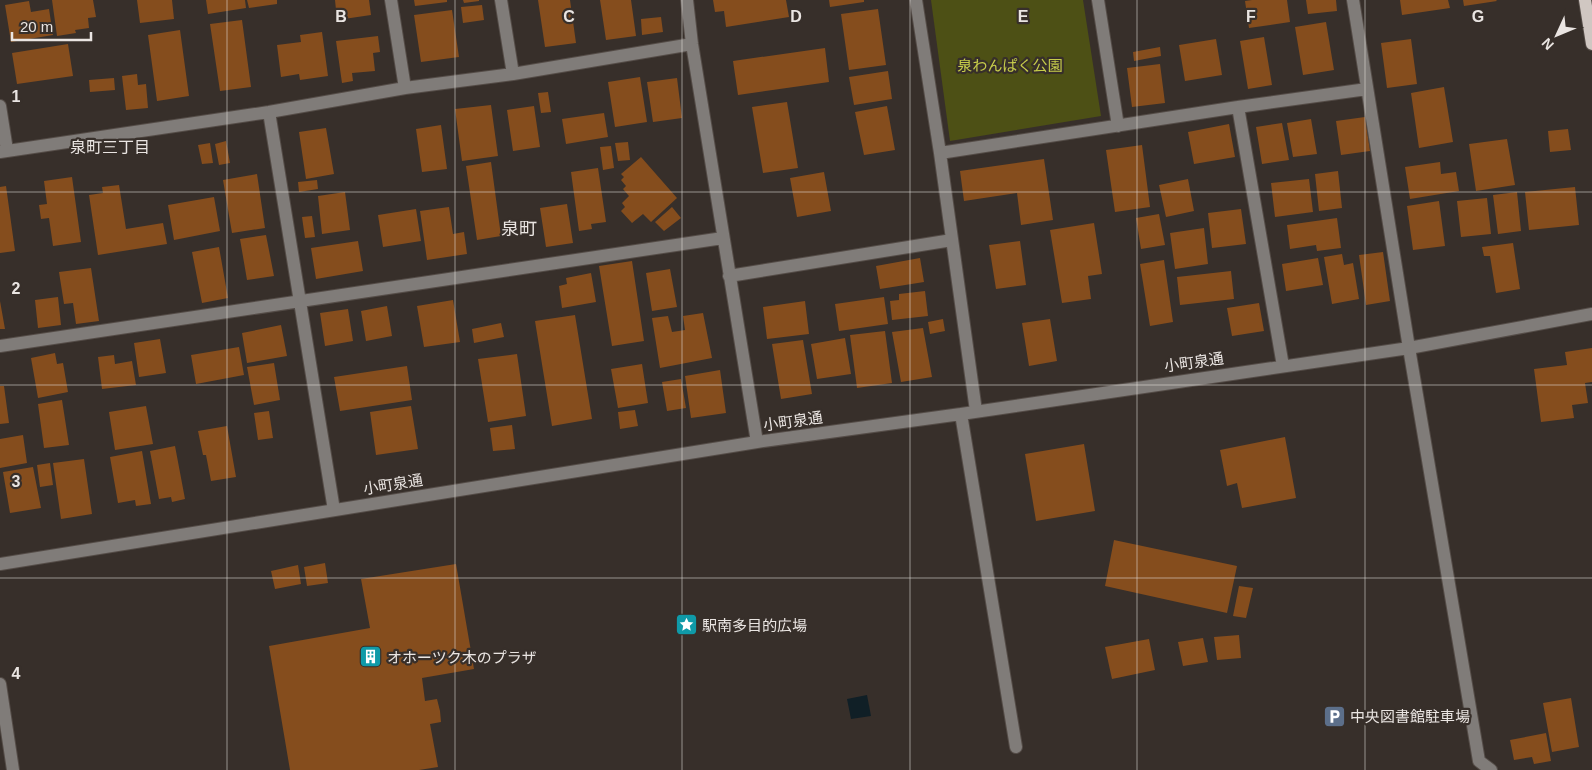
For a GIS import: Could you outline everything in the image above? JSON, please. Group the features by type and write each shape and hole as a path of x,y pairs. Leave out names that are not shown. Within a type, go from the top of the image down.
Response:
{"main road":[{"path":"1585,0 1592,44"}],"street":[{"path":"391,0 405,88"},
{"path":"501,0 513,74"},
{"path":"687,0 692,44 757,442"},
{"path":"916,0 940,153 976,411"},
{"path":"1098,0 1118,126"},
{"path":"1353,0 1409,348 1479,761 1491,770"},
{"path":"0,106 4,151 269,112 405,88 513,74 692,44"},
{"path":"940,153 1367,89"},
{"path":"1238,107 1283,366"},
{"path":"269,112 334,510"},
{"path":"0,346 723,238"},
{"path":"730,276 952,240"},
{"name":"小町泉通","path":"0,564 757,442 1409,348 1592,314"},
{"path":"961,414 1016,748"},
{"path":"0,684 13,770"}],"green space":[{"name":"泉わんぱく公園","path":"931,0 1083,0 1101,116 950,141"}],"shaded area":[{"path":"867,695 871,716 851,719 847,699"}],"building":[{"path":"52,0 93,0 96,17 88,18 89,28 75,30 76,33 57,36"},
{"path":"137,0 172,0 174,19 140,23"},
{"path":"206,0 245,0 246,8 208,14"},
{"path":"247,0 277,0 277,4 249,8"},
{"path":"335,0 369,0 371,15 337,20"},
{"path":"414,0 447,0 447,2 415,6"},
{"path":"463,0 479,0 479,1 464,3"},
{"path":"538,0 570,0 576,43 545,47"},
{"path":"600,0 631,0 636,36 606,40"},
{"path":"713,0 786,0 789,17 726,27 724,11 715,12"},
{"path":"829,0 864,0 864,2 830,7"},
{"path":"1287,0 1290,22 1249,28 1245,1"},
{"path":"1306,0 1336,0 1337,11 1308,14"},
{"path":"1400,0 1448,0 1450,8 1402,15"},
{"path":"1463,0 1496,0 1497,1 1464,6"},
{"path":"29,1 31,12 49,9 53,35 11,42 5,5"},
{"path":"482,5 484,20 463,23 461,7"},
{"path":"878,9 886,65 849,70 841,14"},
{"path":"452,10 459,57 421,62 414,15"},
{"path":"661,17 663,32 642,35 641,19"},
{"path":"242,20 251,87 220,91 210,24"},
{"path":"1326,22 1334,70 1303,75 1295,27"},
{"path":"180,30 189,96 157,101 148,35"},
{"path":"322,32 328,76 300,80 299,74 281,77 277,45 301,42 300,35"},
{"path":"378,36 380,52 373,53 375,71 352,73 353,81 342,83 336,41"},
{"path":"1264,37 1272,85 1248,89 1240,41"},
{"path":"1216,39 1222,75 1185,81 1179,45"},
{"path":"1411,39 1417,84 1387,88 1381,43"},
{"path":"68,44 73,76 17,84 12,53"},
{"path":"1160,47 1161,56 1134,61 1133,52"},
{"path":"825,48 829,82 738,95 733,61"},
{"path":"1160,64 1165,103 1132,107 1127,68"},
{"path":"888,71 892,99 854,105 849,77"},
{"path":"137,74 138,85 146,84 148,108 126,110 122,76"},
{"path":"640,77 647,122 615,127 608,82"},
{"path":"114,78 115,90 90,92 89,80"},
{"path":"677,78 682,118 653,122 647,82"},
{"path":"1444,87 1453,142 1419,148 1411,93"},
{"path":"548,92 551,112 541,113 538,93"},
{"path":"787,102 798,168 763,173 752,107"},
{"path":"491,105 498,156 462,161 455,109"},
{"path":"534,106 540,147 513,151 507,110"},
{"path":"887,106 895,150 864,155 855,112"},
{"path":"604,113 608,137 566,144 562,119"},
{"path":"1365,117 1370,151 1341,155 1336,121"},
{"path":"1311,119 1317,154 1293,157 1287,123"},
{"path":"1282,123 1289,160 1262,164 1256,127"},
{"path":"1229,124 1235,157 1194,164 1188,132"},
{"path":"441,125 447,169 422,172 416,129"},
{"path":"326,128 334,174 306,179 299,132"},
{"path":"1568,129 1571,150 1550,152 1548,131"},
{"path":"1507,139 1515,185 1476,191 1469,144"},
{"path":"226,141 230,163 219,165 215,144"},
{"path":"628,142 630,160 618,161 615,143"},
{"path":"210,143 213,163 202,164 198,145"},
{"path":"1142,145 1150,207 1115,212 1106,150"},
{"path":"611,146 614,168 603,170 600,147"},
{"path":"641,157 677,198 651,222 643,214 632,223 621,211 625,207 622,203 629,196 623,189 626,186 621,180 624,177 621,174"},
{"path":"1044,159 1053,220 1021,225 1017,193 964,201 960,171"},
{"path":"491,162 501,236 477,240 466,166"},
{"path":"1440,162 1441,174 1456,172 1459,191 1410,199 1405,167"},
{"path":"598,168 606,222 591,224 592,229 579,231 571,172"},
{"path":"1338,171 1342,208 1319,211 1315,174"},
{"path":"824,172 831,211 797,217 790,178"},
{"path":"257,174 265,228 232,233 223,180"},
{"path":"72,177 81,242 53,246 49,218 41,219 39,205 47,204 44,181"},
{"path":"1188,179 1194,211 1166,217 1159,185"},
{"path":"1309,179 1313,212 1275,217 1271,183"},
{"path":"317,180 318,189 299,192 298,182"},
{"path":"119,185 126,229 163,223 167,244 98,255 89,195 103,193 102,187"},
{"path":"6,186 15,251 0,253 0,187"},
{"path":"1575,187 1579,225 1529,230 1525,192"},
{"path":"345,192 350,230 322,234 318,196"},
{"path":"1517,192 1521,231 1498,234 1493,195"},
{"path":"214,197 220,231 174,240 168,205"},
{"path":"1487,198 1491,234 1461,237 1457,201"},
{"path":"1439,201 1445,246 1413,250 1407,206"},
{"path":"567,204 573,243 546,247 540,208"},
{"path":"449,207 453,234 464,232 467,254 427,260 420,211"},
{"path":"672,207 681,218 664,231 655,222"},
{"path":"416,209 421,241 383,247 378,215"},
{"path":"1241,209 1246,244 1212,248 1208,213"},
{"path":"1159,214 1165,245 1141,249 1136,218"},
{"path":"312,216 315,237 305,238 302,217"},
{"path":"1337,218 1341,248 1317,251 1316,245 1290,249 1287,225"},
{"path":"1094,223 1102,274 1088,276 1091,299 1062,303 1050,230"},
{"path":"1204,228 1208,264 1175,269 1170,233"},
{"path":"266,235 274,276 247,280 240,239"},
{"path":"358,241 363,271 316,279 311,248"},
{"path":"1020,241 1026,285 996,289 989,245"},
{"path":"1513,243 1520,289 1496,293 1490,256 1484,256 1482,247"},
{"path":"219,247 228,298 202,303 192,252"},
{"path":"1383,252 1390,301 1366,305 1359,255"},
{"path":"1342,254 1344,265 1353,263 1359,299 1332,304 1324,257"},
{"path":"920,258 924,282 880,289 876,266"},
{"path":"1318,258 1323,285 1286,291 1282,264"},
{"path":"1164,260 1173,322 1150,326 1140,264"},
{"path":"632,261 644,341 612,346 599,266"},
{"path":"91,268 99,321 76,324 73,303 64,304 59,272"},
{"path":"670,269 677,307 652,311 646,273"},
{"path":"1231,271 1234,299 1180,305 1177,277"},
{"path":"591,273 596,302 562,308 559,286 567,284 566,278"},
{"path":"925,291 928,316 892,320 890,301 899,300 899,294"},
{"path":"58,297 61,325 38,328 35,300"},
{"path":"884,297 888,324 839,331 835,304"},
{"path":"453,300 460,342 424,347 417,306"},
{"path":"0,301 5,329 0,329"},
{"path":"805,301 809,334 767,339 763,307"},
{"path":"1259,303 1264,331 1232,336 1227,308"},
{"path":"387,306 392,336 366,341 361,311"},
{"path":"348,309 353,341 325,346 320,313"},
{"path":"703,313 712,358 660,368 652,318 668,316 672,332 685,330 683,316"},
{"path":"575,315 592,419 552,426 535,321"},
{"path":"943,319 945,331 930,334 928,322"},
{"path":"1050,319 1057,361 1029,366 1022,323"},
{"path":"501,323 504,337 474,343 472,329"},
{"path":"281,325 287,356 247,363 242,333"},
{"path":"923,328 932,377 901,382 892,332"},
{"path":"885,331 892,383 857,388 850,335"},
{"path":"845,338 851,374 817,379 811,344"},
{"path":"160,339 166,373 139,377 134,343"},
{"path":"803,340 812,394 781,399 772,344"},
{"path":"239,347 244,375 196,384 191,355"},
{"path":"1592,348 1592,382 1585,383 1588,403 1572,405 1574,418 1541,422 1534,369 1567,365 1565,352"},
{"path":"55,353 57,364 63,363 68,392 38,398 31,358"},
{"path":"517,354 526,416 488,422 478,359"},
{"path":"114,355 115,364 132,361 136,385 102,389 98,357"},
{"path":"274,363 280,400 254,405 247,367"},
{"path":"642,364 648,403 618,408 611,369"},
{"path":"407,366 412,400 340,411 334,377"},
{"path":"720,370 726,413 691,418 685,376"},
{"path":"681,379 686,408 667,411 662,382"},
{"path":"0,386 4,386 9,423 0,424"},
{"path":"62,400 69,445 44,448 38,404"},
{"path":"146,406 153,444 115,450 109,412"},
{"path":"411,406 418,449 376,455 370,412"},
{"path":"635,410 638,426 620,429 618,412"},
{"path":"269,411 273,438 258,440 254,413"},
{"path":"512,425 515,449 493,451 490,428"},
{"path":"227,426 236,477 211,481 206,455 203,455 198,431"},
{"path":"23,435 27,463 0,468 0,439"},
{"path":"1285,437 1296,498 1242,508 1237,483 1227,486 1220,450"},
{"path":"1084,444 1095,511 1036,521 1025,454"},
{"path":"175,446 185,499 172,502 171,497 159,499 150,451"},
{"path":"142,451 151,504 136,506 135,500 118,503 110,457"},
{"path":"84,459 92,514 61,519 53,463"},
{"path":"50,463 53,485 40,487 37,465"},
{"path":"33,467 41,508 10,513 3,472"},
{"path":"1114,540 1237,566 1227,613 1105,586"},
{"path":"325,563 328,583 307,586 304,567"},
{"name":"オホーツク木のプラザ","path":"456,564 474,669 422,678 425,701 437,699 440,711 441,722 430,724 438,767 419,770 290,770 269,646 370,628 361,579"},
{"path":"298,565 301,584 275,589 271,571"},
{"path":"1239,586 1253,588 1246,618 1233,616"},
{"path":"1239,635 1241,658 1217,660 1214,637"},
{"path":"1203,638 1208,662 1183,666 1178,642"},
{"path":"1149,639 1155,670 1112,679 1105,647"},
{"path":"1571,698 1579,747 1552,752 1543,703"},
{"path":"1546,733 1551,761 1534,764 1532,757 1514,760 1510,740"}],"place":[{"name":"駅南多目的広場","path":"686,625"},
{"name":"オホーツク木のプラザ","path":"371,657"},
{"name":"中央図書館駐車場","path":"1334,716"}],"district":[{"name":"泉町三丁目","path":"110,147"},
{"name":"泉町","path":"519,229"}]}
